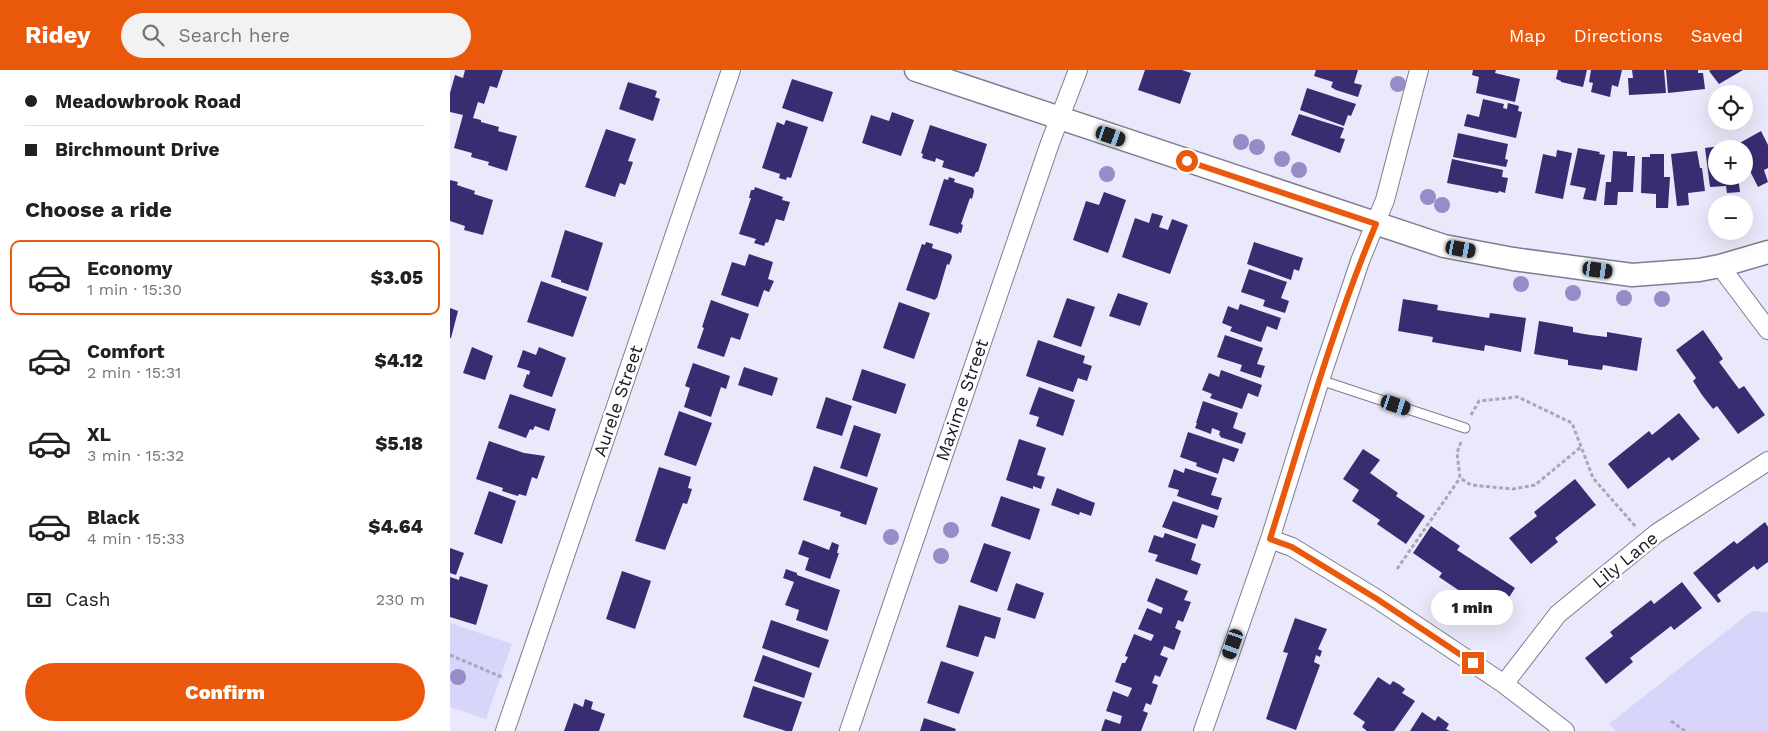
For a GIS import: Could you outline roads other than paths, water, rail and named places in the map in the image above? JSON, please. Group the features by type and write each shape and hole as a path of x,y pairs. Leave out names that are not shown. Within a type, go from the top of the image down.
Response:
{"street":[{"name":"Aurele Street","path":"505,731 731,70"},
{"path":"916,70 1444,246 1632,275 1699,270 1768,252"},
{"name":"Maxime Street","path":"849,731 1050,143 1078,70"},
{"path":"1203,731 1270,539 1360,261 1385,200 1420,70"},
{"path":"1720,266 1768,330"},
{"name":"Lily Lane","path":"1504,684 1558,614 1648,540 1768,461"},
{"path":"1270,539 1292,547 1377,599 1504,684 1565,731"}],"lane":[{"path":"1320,380 1465,428"}]}
